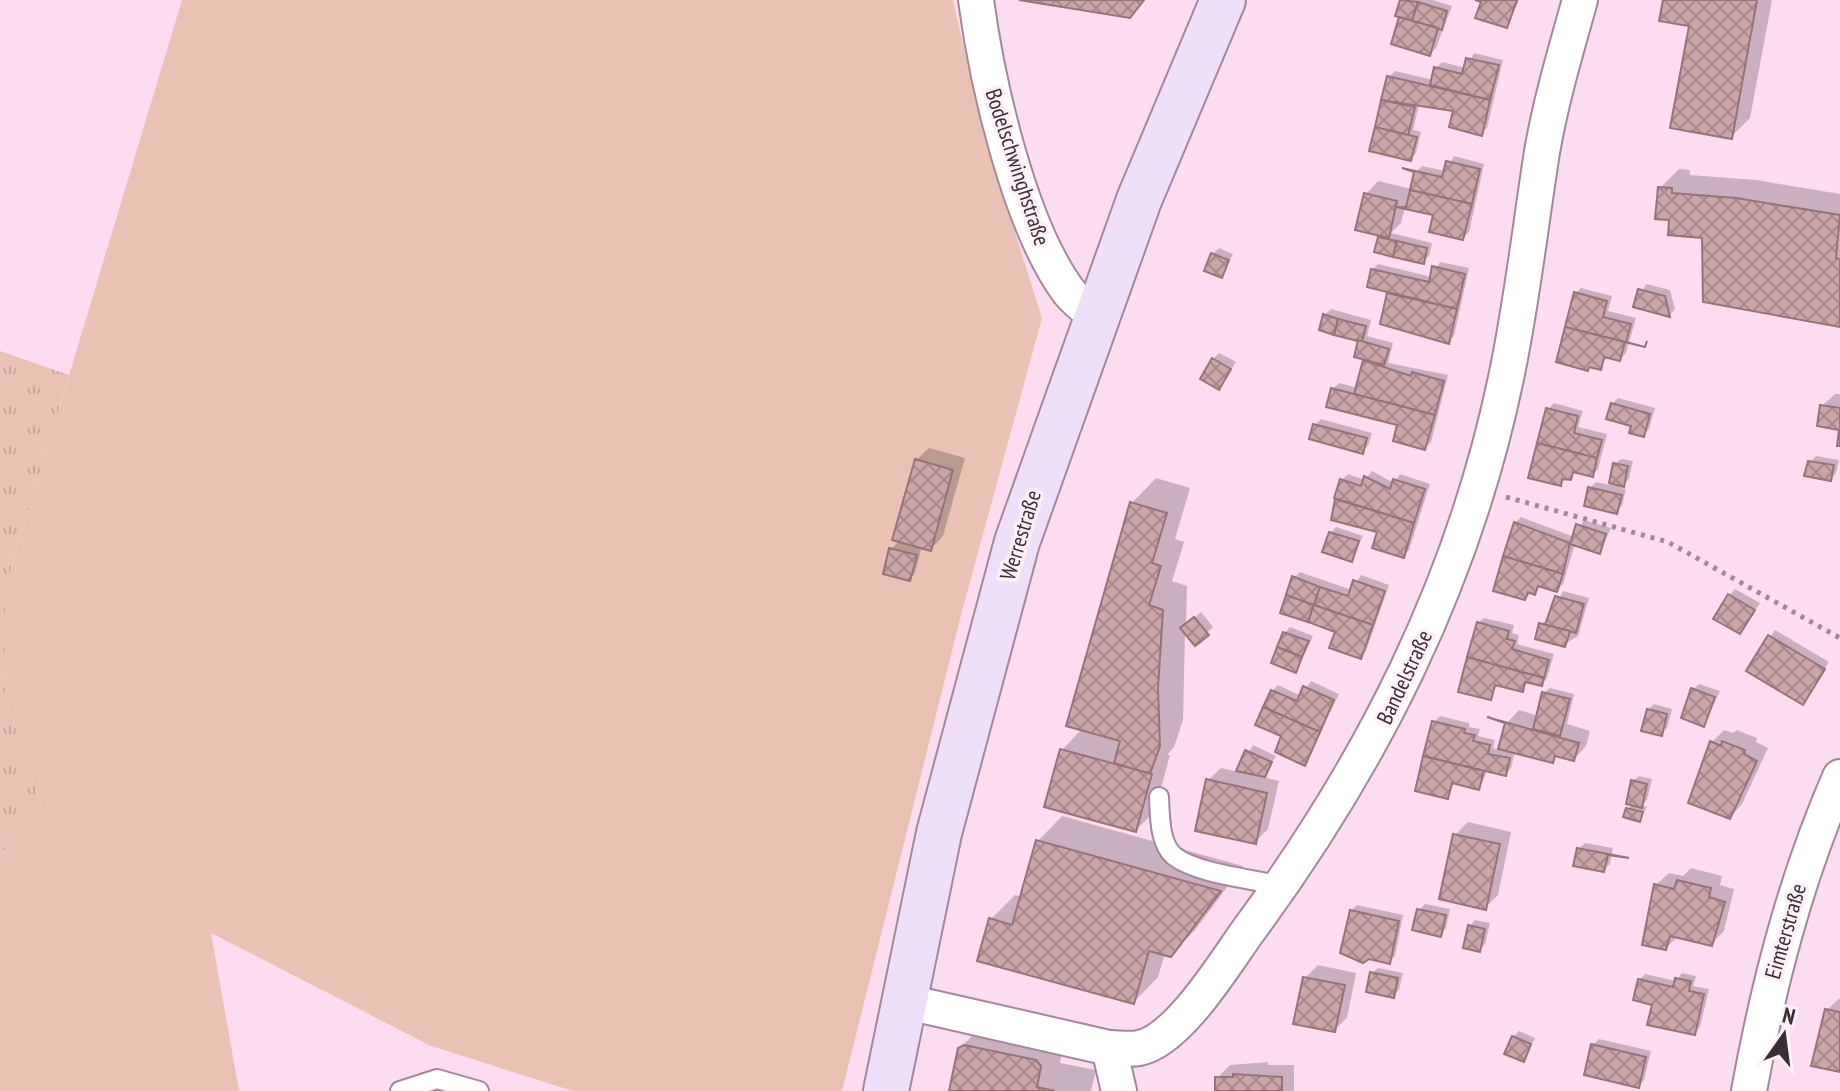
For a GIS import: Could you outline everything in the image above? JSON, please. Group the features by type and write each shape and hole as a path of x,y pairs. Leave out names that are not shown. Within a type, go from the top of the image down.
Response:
{"main road":[{"name":"Werrestraße","path":"886,1091 943,818 1012,556 1139,200 1223,0"}],"street":[{"name":"Bodelschwinghstraße","path":"976,0 995,106 1042,245 1069,293 1096,316"},
{"name":"Bandelstraße","path":"903,1001 1109,1048 1140,1048 1168,1034 1282,886 1335,807 1386,718 1436,610 1478,490 1506,381 1555,86 1580,0"},
{"name":"Eimterstraße","path":"1749,1091 1772,971 1797,889 1840,777"},
{"path":"1109,1048 1119,1091"}],"lane":[{"path":"1159,797 1162,833 1173,855 1197,866 1282,886"},
{"path":"400,1091 437,1079 479,1091"}],"path":[{"path":"1478,490 1668,542 1840,638"}],"green space":[{"path":"182,0 953,0 983,132 1042,318 961,615 842,1091 573,1091 431,1046 211,933 239,1091 0,1091 0,855 43,811 5,695 6,585"},
{"path":"0,351 69,375 6,585 5,695 43,811 0,855"}],"building":[{"path":"1019,0 1144,0 1130,18"},
{"path":"1400,0 1418,2 1412,21 1395,16"},
{"path":"1475,0 1517,0 1507,28 1475,18 1481,2"},
{"path":"1663,0 1757,0 1732,139 1670,128 1689,26 1659,21"},
{"path":"1418,2 1447,11 1442,30 1412,21"},
{"path":"1399,17 1438,28 1430,56 1391,44"},
{"path":"1466,58 1499,65 1490,100 1430,85 1434,67 1462,74"},
{"path":"1387,76 1490,100 1482,136 1449,127 1453,111 1381,100"},
{"path":"1381,100 1415,107 1408,136 1375,127"},
{"path":"1375,127 1417,137 1411,161 1369,151"},
{"path":"1446,161 1480,169 1472,204 1410,190 1414,172 1402,168 1442,177"},
{"path":"1658,187 1672,188 1672,193 1736,198 1840,215 1836,258 1840,259 1840,327 1703,302 1702,238 1668,235 1669,220 1655,219"},
{"path":"1410,190 1472,204 1463,240 1429,232 1433,215 1396,207 1406,207"},
{"path":"1364,193 1397,201 1389,238 1355,230"},
{"path":"1378,237 1397,241 1393,257 1374,252"},
{"path":"1397,241 1427,248 1424,264 1393,257"},
{"path":"1211,253 1229,260 1222,278 1204,271"},
{"path":"1432,266 1465,274 1457,309 1367,287 1371,269 1429,282"},
{"path":"1638,289 1665,296 1670,317 1633,307"},
{"path":"1574,292 1607,301 1603,317 1631,324 1626,342 1645,347 1565,327"},
{"path":"1387,293 1457,309 1449,344 1380,324"},
{"path":"1323,314 1338,319 1334,335 1319,330"},
{"path":"1338,319 1366,326 1362,342 1334,335"},
{"path":"1565,327 1625,342 1620,361 1604,357 1601,370 1589,367 1588,371 1556,362"},
{"path":"1358,340 1389,349 1384,365 1354,357"},
{"path":"1212,358 1231,369 1219,390 1200,379"},
{"path":"1363,360 1411,376 1412,372 1444,381 1435,415 1354,394"},
{"path":"1331,388 1435,415 1425,450 1393,441 1397,425 1326,407"},
{"path":"1611,403 1650,414 1644,437 1629,433 1631,426 1606,419"},
{"path":"1820,405 1840,408 1840,446 1837,446 1839,430 1817,426"},
{"path":"1546,408 1578,416 1574,433 1602,440 1597,458 1537,443"},
{"path":"1313,424 1367,438 1363,454 1309,439"},
{"path":"1537,443 1597,458 1593,477 1573,472 1571,480 1562,479 1561,486 1528,478"},
{"path":"915,459 953,470 931,551 892,540"},
{"path":"1808,461 1834,465 1831,481 1804,476"},
{"path":"1613,463 1628,466 1624,487 1609,483"},
{"path":"1364,476 1390,489 1393,479 1425,489 1414,523 1334,498 1340,479 1361,486"},
{"path":"1588,487 1622,495 1617,514 1584,506"},
{"path":"1335,499 1414,523 1404,558 1372,548 1377,532 1331,520"},
{"path":"1130,502 1167,513 1152,563 1161,566 1149,605 1163,610 1158,688 1160,746 1150,774 1114,763 1120,741 1066,726"},
{"path":"1514,522 1570,543 1563,574 1503,556"},
{"path":"1576,524 1606,534 1600,554 1570,544"},
{"path":"1329,532 1359,541 1352,562 1322,552"},
{"path":"889,548 917,555 910,581 883,574"},
{"path":"1503,556 1563,574 1557,592 1538,586 1535,595 1528,592 1525,600 1493,591"},
{"path":"1292,576 1320,587 1314,605 1286,595"},
{"path":"1353,580 1385,591 1373,625 1314,605 1320,587 1348,596"},
{"path":"1728,594 1755,610 1740,634 1713,619"},
{"path":"1286,595 1314,605 1308,622 1280,613"},
{"path":"1555,596 1584,604 1576,633 1545,625"},
{"path":"1314,605 1373,625 1361,659 1329,648 1335,632 1308,622"},
{"path":"1194,617 1209,635 1195,646 1180,628"},
{"path":"1477,622 1509,631 1507,639 1515,641 1512,649 1549,660 1544,678 1467,657"},
{"path":"1539,623 1570,631 1565,647 1535,639"},
{"path":"1283,632 1309,641 1302,657 1277,647"},
{"path":"1768,635 1825,669 1803,705 1746,671"},
{"path":"1277,647 1302,657 1296,673 1271,663"},
{"path":"1467,657 1544,678 1542,686 1525,682 1523,692 1495,685 1491,700 1458,692"},
{"path":"1303,686 1334,700 1320,732 1263,707 1271,690 1297,701"},
{"path":"1691,688 1715,697 1704,727 1681,718"},
{"path":"1542,692 1570,699 1560,736 1533,729"},
{"path":"1263,707 1320,732 1305,766 1275,752 1281,736 1255,725"},
{"path":"1647,709 1667,714 1662,736 1641,731"},
{"path":"1487,717 1579,743 1574,761 1555,756 1553,763 1498,749 1505,723"},
{"path":"1432,721 1465,729 1464,733 1475,735 1473,741 1490,745 1488,754 1510,758 1506,776 1423,756"},
{"path":"1710,741 1721,746 1722,741 1745,750 1744,754 1757,761 1730,819 1688,803"},
{"path":"1060,749 1152,774 1136,832 1044,807"},
{"path":"1245,750 1272,762 1265,777 1236,771"},
{"path":"1423,756 1484,771 1479,790 1452,783 1448,799 1415,791"},
{"path":"1206,779 1267,793 1256,844 1195,831"},
{"path":"1631,780 1647,784 1642,808 1626,804"},
{"path":"1626,808 1643,812 1640,822 1623,817"},
{"path":"1453,834 1500,844 1486,910 1439,899"},
{"path":"1036,840 1221,891 1171,957 1149,951 1134,1004 977,961 989,918 1012,925"},
{"path":"1577,848 1629,858 1608,855 1604,872 1573,866"},
{"path":"1677,880 1711,888 1709,897 1725,902 1712,946 1670,936 1666,950 1642,945 1654,884 1674,889"},
{"path":"1417,909 1446,915 1441,937 1412,930"},
{"path":"1350,910 1399,921 1390,964 1369,959 1363,963 1340,953"},
{"path":"1468,925 1485,929 1480,952 1463,948"},
{"path":"1370,972 1398,978 1394,998 1366,992"},
{"path":"1303,977 1345,985 1335,1032 1293,1024"},
{"path":"1675,978 1691,981 1689,991 1704,994 1695,1035 1647,1025 1652,1005 1633,1000 1638,979 1673,987"},
{"path":"1825,1009 1840,1012 1840,1072 1811,1066"},
{"path":"1512,1036 1531,1044 1524,1062 1504,1054"},
{"path":"1591,1044 1646,1057 1639,1088 1584,1075"},
{"path":"964,1045 1036,1060 1041,1066 1037,1087 1055,1091 949,1091 958,1048"},
{"path":"1233,1074 1282,1077 1282,1091 1215,1091 1215,1077 1233,1077"}]}
